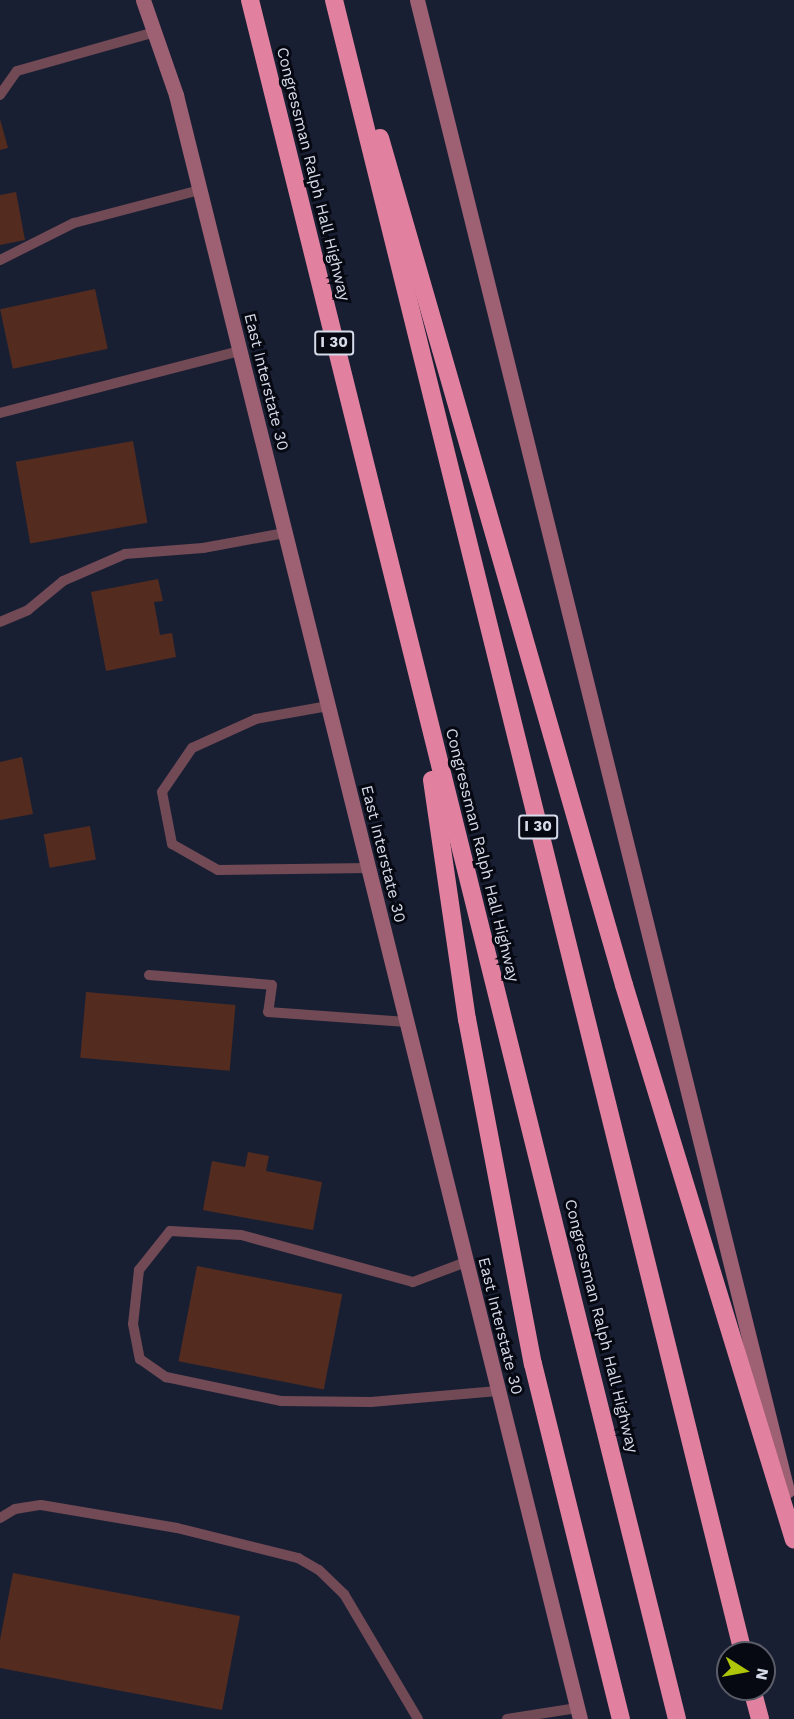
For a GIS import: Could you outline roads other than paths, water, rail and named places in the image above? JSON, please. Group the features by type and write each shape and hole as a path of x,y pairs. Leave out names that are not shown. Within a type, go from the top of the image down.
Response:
{"highway":[{"name":"Congressman Ralph Hall Highway","path":"250,0 419,686 542,1165 676,1719"},
{"name":"I 30","path":"334,0 740,1641"},
{"path":"341,0 607,930 794,1540"},
{"path":"419,686 467,1019 533,1364 621,1719"},
{"path":"755,1701 760,1719"}],"main road":[{"name":"East Interstate 30","path":"143,0 176,95 578,1713"},
{"path":"417,0 794,1517"}],"lane":[{"path":"0,95 17,71 155,32"},
{"path":"0,260 74,223 200,190"},
{"path":"0,413 240,351"},
{"path":"0,622 28,610 63,581 125,554 203,548 285,533"},
{"path":"328,706 256,719 192,748 162,792 172,844 218,870 369,868"},
{"path":"149,975 273,985 268,1012 407,1022"},
{"path":"466,1262 413,1282 241,1235 170,1232 139,1270 133,1324 140,1359 166,1377 281,1401 371,1402 498,1392"},
{"path":"0,1518 15,1509 41,1505 177,1528 298,1558 319,1570 344,1594 418,1719"},
{"path":"507,1719 578,1713"}]}
